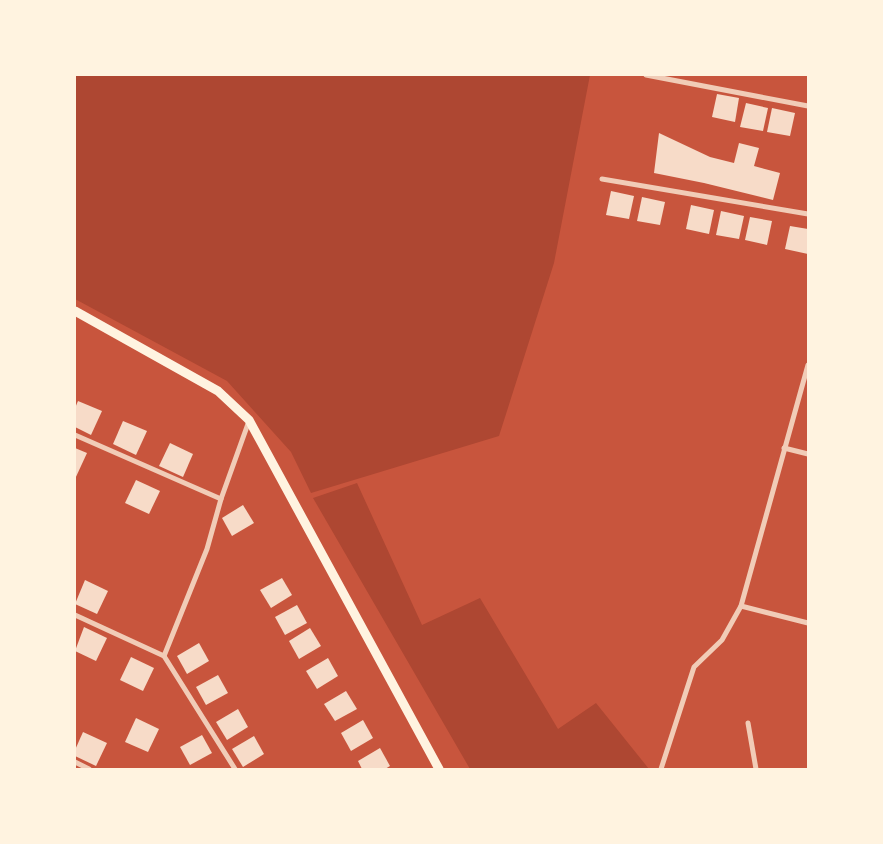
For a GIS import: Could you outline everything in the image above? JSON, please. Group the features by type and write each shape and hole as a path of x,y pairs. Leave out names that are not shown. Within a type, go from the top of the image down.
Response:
{"main road":[{"path":"75,311 218,391 249,420 439,769"}],"street":[{"path":"646,75 808,106"},
{"path":"602,179 808,214"},
{"path":"661,769 694,667 722,640 741,606 808,365"},
{"path":"164,656 207,549 221,500 249,420"},
{"path":"75,435 221,500"},
{"path":"784,448 808,454"},
{"path":"741,606 808,623"},
{"path":"75,615 164,656 235,769"},
{"path":"748,723 756,769"},
{"path":"75,762 89,769"}],"shaded area":[{"path":"75,75 590,75 554,263 499,436 311,493 291,452 227,381 75,299"},
{"path":"357,483 422,625 480,598 558,729 596,703 649,769 470,769 313,498"}],"building":[{"path":"717,94 739,98 735,122 712,117"},
{"path":"746,103 768,108 763,131 740,127"},
{"path":"772,108 795,113 790,136 767,132"},
{"path":"659,133 710,157 734,163 739,143 759,148 754,166 780,173 773,200 654,173"},
{"path":"611,191 634,196 629,219 606,215"},
{"path":"642,197 665,202 660,225 637,221"},
{"path":"691,205 714,210 709,234 686,229"},
{"path":"721,211 744,216 739,239 716,235"},
{"path":"750,217 772,221 767,245 745,240"},
{"path":"790,226 808,229 808,254 785,249"},
{"path":"78,401 102,411 91,435 75,427 75,408"},
{"path":"123,421 147,431 136,455 113,444"},
{"path":"170,443 193,454 183,477 159,466"},
{"path":"75,448 87,453 75,479"},
{"path":"136,480 160,491 149,514 125,503"},
{"path":"243,505 254,523 232,536 222,518"},
{"path":"282,578 292,595 271,608 260,590"},
{"path":"85,580 108,591 97,614 75,604"},
{"path":"297,605 307,623 285,635 275,617"},
{"path":"84,627 107,638 96,661 75,651"},
{"path":"310,628 321,646 299,659 289,641"},
{"path":"199,643 209,661 187,674 177,656"},
{"path":"131,657 154,668 143,691 120,680"},
{"path":"328,658 338,676 317,689 306,671"},
{"path":"218,675 228,693 206,705 196,687"},
{"path":"346,691 357,709 335,721 324,704"},
{"path":"238,709 248,727 227,740 216,722"},
{"path":"136,718 159,729 148,752 125,742"},
{"path":"363,720 373,738 351,751 341,733"},
{"path":"83,732 107,743 96,766 75,756 75,750"},
{"path":"202,735 212,753 190,765 180,747"},
{"path":"254,736 264,754 243,767 232,749"},
{"path":"380,748 390,766 385,769 362,769 358,761"}]}
